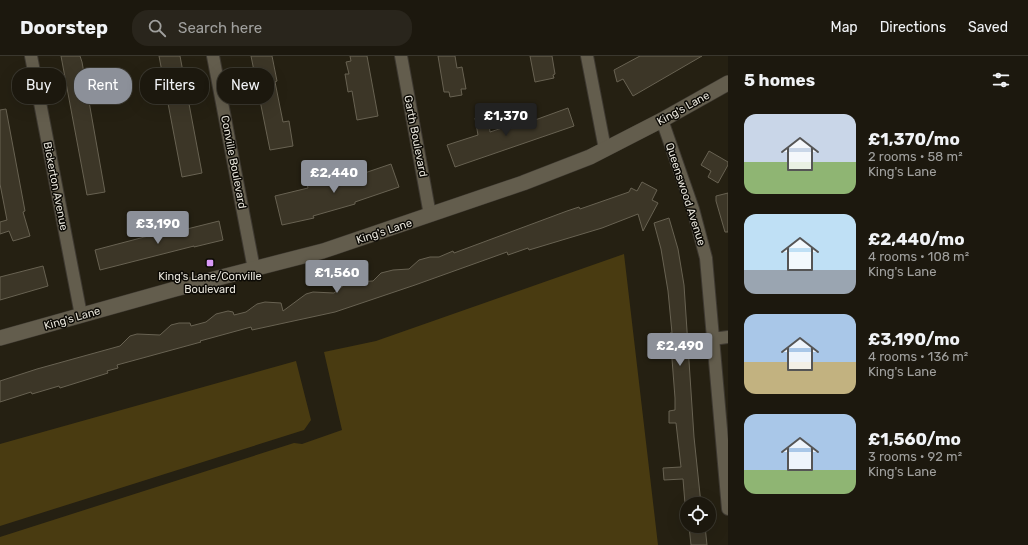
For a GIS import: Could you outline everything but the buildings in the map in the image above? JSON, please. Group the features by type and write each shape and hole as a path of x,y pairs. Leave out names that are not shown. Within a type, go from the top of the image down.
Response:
{"street":[{"name":"Bickerton Avenue","path":"31,56 81,315"},
{"name":"Conville Boulevard","path":"214,56 254,269"},
{"name":"Garth Boulevard","path":"401,56 430,216"},
{"path":"588,56 605,149"},
{"name":"King's Lane","path":"0,338 323,251 430,216 523,183 605,149 662,120 728,83"},
{"name":"Queenswood Avenue","path":"662,120 693,209 706,258 728,509"},
{"path":"713,339 728,337"}],"shaded area":[{"path":"624,254 658,545 0,545 0,537 294,443 302,444 342,430 324,352 376,341"},
{"path":"296,361 311,420 304,430 0,526 0,444"}],"place":[{"name":"King's Lane/Conville Boulevard","path":"210,263"}]}
